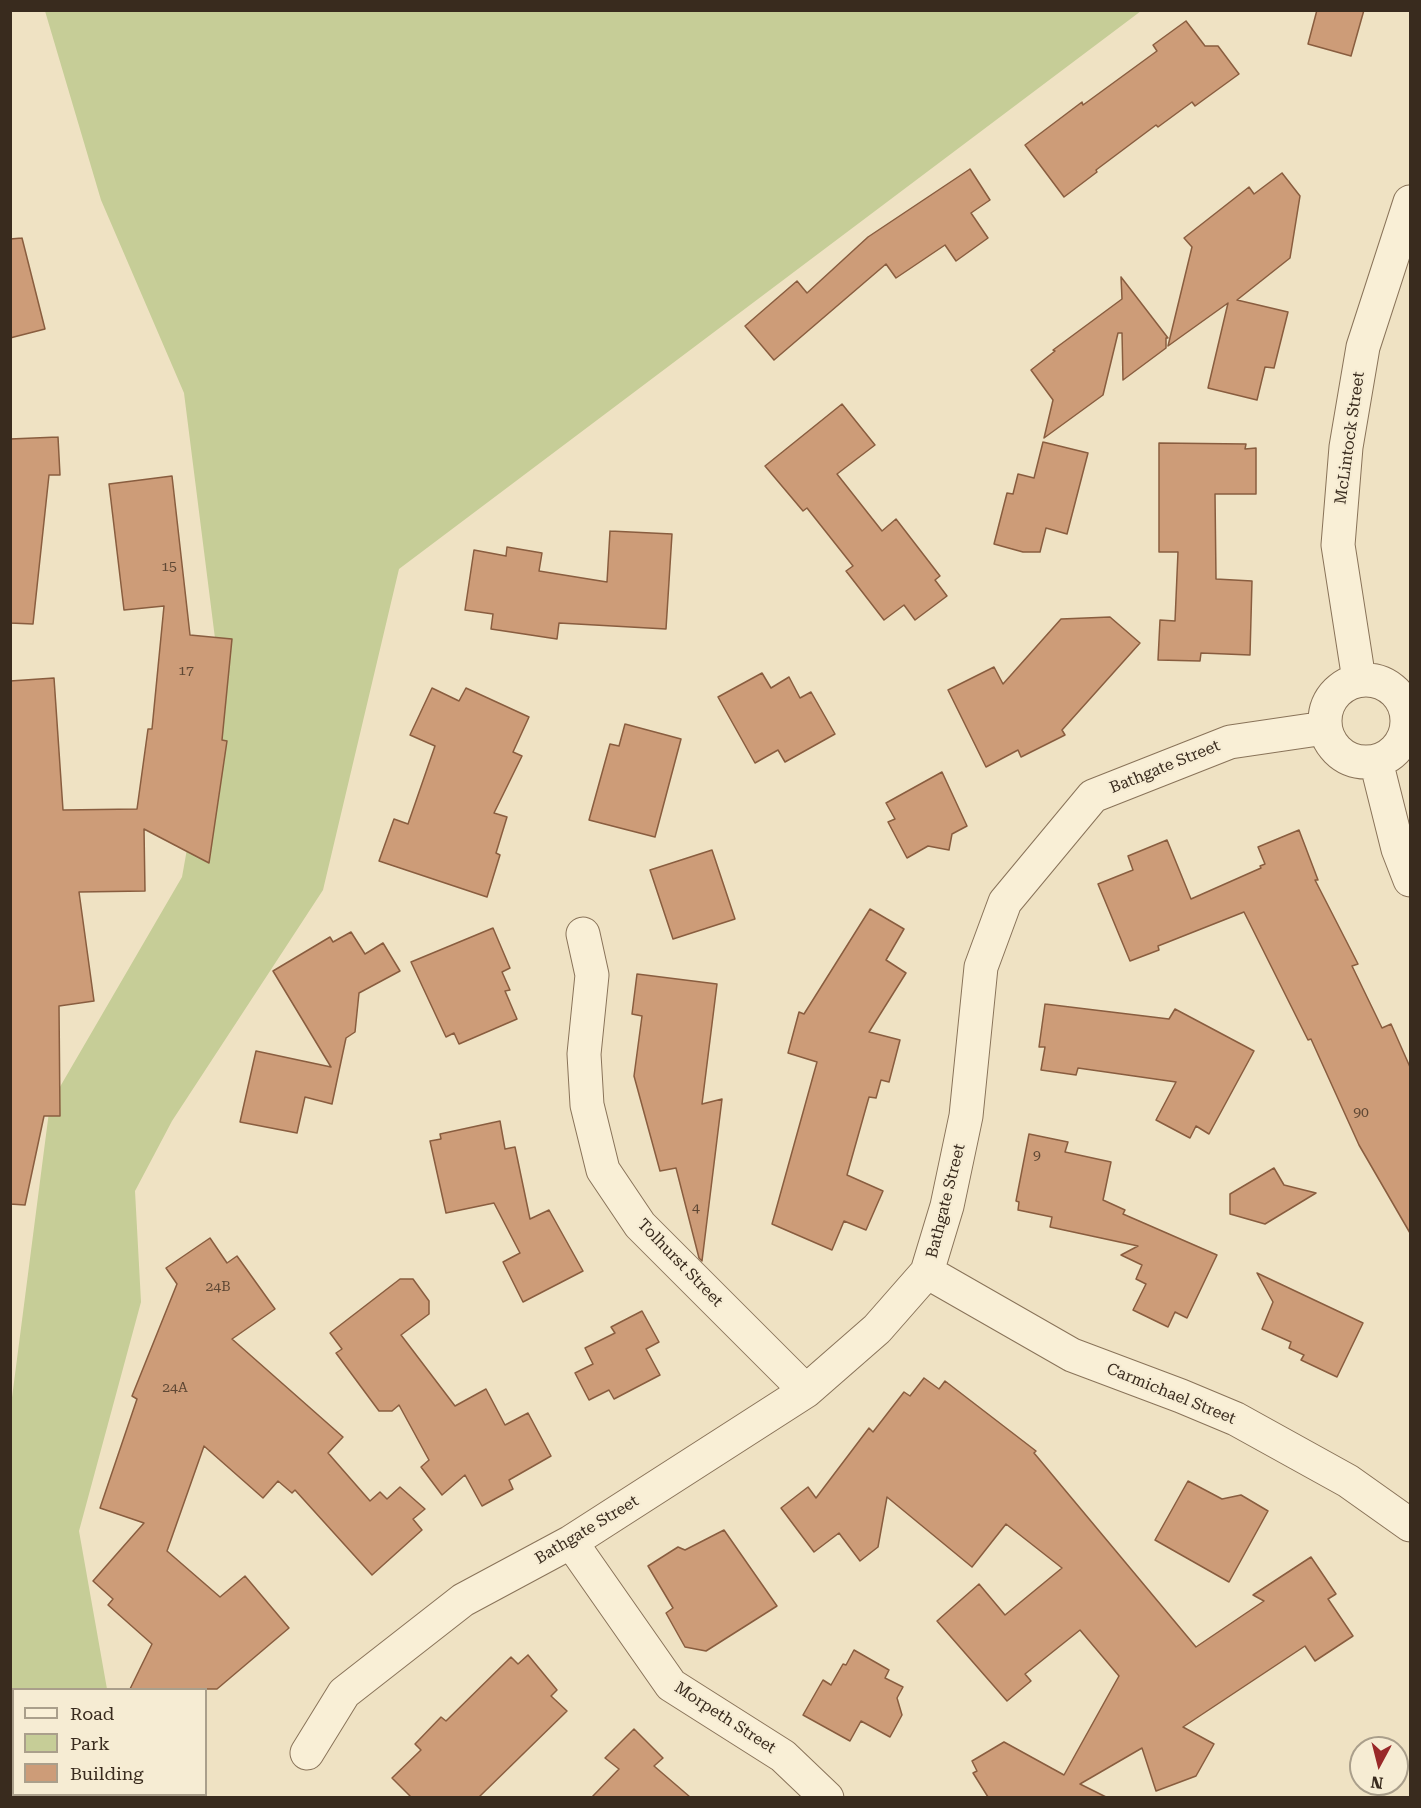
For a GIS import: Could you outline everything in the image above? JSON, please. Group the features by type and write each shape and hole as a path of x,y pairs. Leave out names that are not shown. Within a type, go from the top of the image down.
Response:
{"street":[{"name":"McLintock Street","path":"1359,680 1338,545 1346,447 1363,346 1410,202"},
{"path":"1359,680 1372,680 1389,687 1408,711 1404,736 1398,747 1388,756 1363,762 1350,759 1338,752 1329,741 1324,715 1336,692 1347,684 1359,680"},
{"name":"Bathgate Street","path":"308,1753 344,1693 463,1600 571,1542 806,1391 877,1329 927,1272 947,1206 966,1116 981,967 1005,902 1093,796 1230,742 1325,728"},
{"path":"1376,760 1398,849 1410,880"},
{"name":"Tolhurst Street","path":"583,934 592,975 584,1054 587,1105 603,1170 640,1225 806,1391"},
{"name":"Carmichael Street","path":"927,1272 1072,1355 1236,1419 1348,1481 1410,1525"},
{"name":"Morpeth Street","path":"571,1542 671,1685 783,1755 827,1797"}],"green space":[{"path":"45,11 1141,11 399,569 323,890 172,1121 135,1191 141,1302 79,1531 107,1688 12,1688 12,1796 127,1797 11,1798 10,1413 50,1104 182,877 219,670 184,393 101,200"}],"building":[{"path":"1317,10 1364,10 1351,56 1308,44"},
{"path":"1186,21 1205,46 1218,46 1239,74 1195,106 1192,102 1158,127 1156,125 1064,197 1025,145 1082,102 1083,105 1157,51 1153,45"},
{"path":"970,169 990,200 971,213 988,238 956,261 945,245 896,278 886,264 774,360 745,326 797,281 807,293 868,237"},
{"path":"1282,173 1300,196 1290,258 1237,300 1288,312 1274,368 1265,367 1257,400 1208,388 1228,303 1168,346 1192,247 1184,238 1249,187 1254,194"},
{"path":"22,238 45,329 10,338 10,239"},
{"path":"1121,277 1168,338 1166,338 1166,348 1123,380 1122,333 1118,333 1103,395 1044,438 1053,400 1031,370 1055,351 1053,350 1122,299"},
{"path":"842,404 875,445 837,474 882,531 896,519 940,576 935,580 947,596 915,620 904,605 884,620 846,571 853,566 807,508 803,511 765,466"},
{"path":"58,437 60,475 49,475 33,624 10,623 10,439"},
{"path":"1043,442 1088,453 1067,534 1046,528 1040,552 1023,552 994,544 1007,493 1013,494 1018,474 1034,478"},
{"path":"1159,443 1246,444 1245,449 1256,448 1256,494 1215,494 1216,579 1252,581 1250,655 1201,653 1200,661 1158,660 1160,620 1175,621 1178,552 1159,552"},
{"path":"172,476 190,635 232,639 222,740 227,741 209,863 144,829 145,891 79,892 94,1001 59,1006 60,1116 44,1116 25,1205 10,1204 10,681 54,678 63,810 137,809 148,729 152,729 164,606 124,610 109,484"},
{"path":"610,531 672,534 666,629 559,623 557,639 491,629 493,614 465,610 474,550 506,556 507,547 542,553 539,571 607,582"},
{"path":"1110,617 1140,643 1062,730 1065,735 1021,757 1018,750 986,767 948,690 994,667 1003,684 1061,619"},
{"path":"762,673 771,688 789,677 800,698 811,692 835,734 785,762 778,750 755,763 718,697"},
{"path":"432,688 459,701 466,688 529,717 513,752 522,756 494,813 507,817 496,853 500,855 487,897 379,861 394,819 408,824 435,746 410,735"},
{"path":"625,724 681,739 655,837 589,820 610,744 619,746"},
{"path":"942,772 967,826 952,834 949,850 928,846 907,858 888,822 895,819 886,803"},
{"path":"1299,830 1318,880 1315,880 1358,964 1352,966 1382,1028 1391,1024 1410,1067 1410,1233 1359,1145 1311,1039 1308,1040 1244,912 1158,946 1159,950 1130,961 1098,884 1133,870 1128,856 1167,840 1191,899 1261,868 1260,866 1265,864 1258,847"},
{"path":"712,850 735,919 673,939 650,870"},
{"path":"870,909 904,929 886,960 906,973 869,1032 900,1040 889,1082 881,1080 876,1098 869,1097 847,1175 883,1191 866,1230 844,1221 832,1250 772,1224 817,1062 788,1053 799,1012 804,1014"},
{"path":"493,928 510,968 502,972 510,990 505,991 517,1019 459,1044 454,1033 446,1037 411,962"},
{"path":"351,932 365,954 383,943 400,971 359,993 355,1032 346,1038 332,1104 305,1097 297,1133 240,1122 256,1051 331,1067 273,971 330,937 333,942"},
{"path":"637,974 717,984 702,1104 722,1099 702,1261 699,1258 676,1168 660,1171 634,1076 642,1016 632,1014"},
{"path":"1045,1004 1169,1019 1175,1009 1254,1051 1209,1134 1196,1126 1190,1138 1156,1120 1176,1082 1078,1068 1076,1075 1041,1070 1045,1047 1039,1047"},
{"path":"500,1121 505,1149 515,1147 530,1219 549,1210 583,1271 523,1302 503,1262 520,1253 494,1203 446,1213 430,1141 441,1139 440,1134"},
{"path":"1029,1134 1068,1142 1065,1152 1111,1162 1103,1200 1125,1210 1123,1214 1217,1255 1187,1318 1175,1312 1168,1327 1133,1310 1146,1284 1136,1279 1142,1265 1121,1255 1138,1246 1050,1227 1052,1217 1018,1210 1019,1202 1016,1201"},
{"path":"1274,1168 1284,1185 1316,1193 1265,1224 1230,1214 1230,1194"},
{"path":"210,1238 227,1263 237,1256 275,1309 232,1339 343,1437 328,1453 370,1501 380,1492 387,1499 400,1487 425,1509 413,1519 422,1530 372,1575 295,1490 292,1493 278,1481 263,1498 204,1446 167,1551 220,1597 245,1576 289,1628 217,1689 130,1688 152,1644 108,1605 113,1599 93,1581 144,1523 100,1508 137,1399 132,1396 177,1284 166,1268"},
{"path":"1257,1273 1363,1323 1337,1377 1301,1360 1304,1355 1289,1348 1291,1342 1262,1329 1273,1302"},
{"path":"400,1279 413,1279 429,1301 429,1314 401,1335 455,1406 486,1389 505,1425 528,1413 551,1456 509,1480 513,1489 482,1506 465,1475 442,1495 421,1467 429,1460 399,1405 392,1411 379,1411 336,1353 342,1349 330,1333"},
{"path":"642,1311 659,1342 646,1349 660,1375 614,1399 609,1390 589,1400 575,1373 593,1364 585,1348 615,1333 611,1327"},
{"path":"924,1378 939,1389 945,1381 1036,1451 1034,1453 1196,1647 1264,1601 1253,1595 1311,1557 1336,1594 1328,1599 1353,1636 1315,1661 1305,1646 1183,1727 1214,1744 1196,1776 1156,1791 1142,1748 1080,1784 1106,1797 988,1797 973,1773 977,1771 972,1761 1004,1742 1064,1775 1119,1676 1080,1630 1025,1674 1031,1681 1007,1701 937,1621 979,1584 1005,1615 1062,1568 1006,1524 972,1567 887,1497 878,1547 860,1561 839,1533 814,1552 781,1508 808,1487 816,1498 869,1428 873,1432 904,1392 910,1396"},
{"path":"1188,1481 1222,1499 1241,1495 1268,1511 1229,1582 1155,1540"},
{"path":"724,1530 777,1606 706,1651 685,1647 666,1613 673,1608 648,1566 678,1547 685,1550"},
{"path":"854,1650 889,1670 885,1678 903,1687 897,1698 902,1715 890,1737 861,1721 850,1741 803,1715 823,1680 831,1685"},
{"path":"528,1655 557,1690 551,1696 567,1711 479,1797 411,1797 392,1778 421,1750 415,1744 441,1717 446,1721 511,1657 518,1664"},
{"path":"634,1729 663,1758 654,1766 690,1797 592,1797 619,1769 605,1758"}]}
